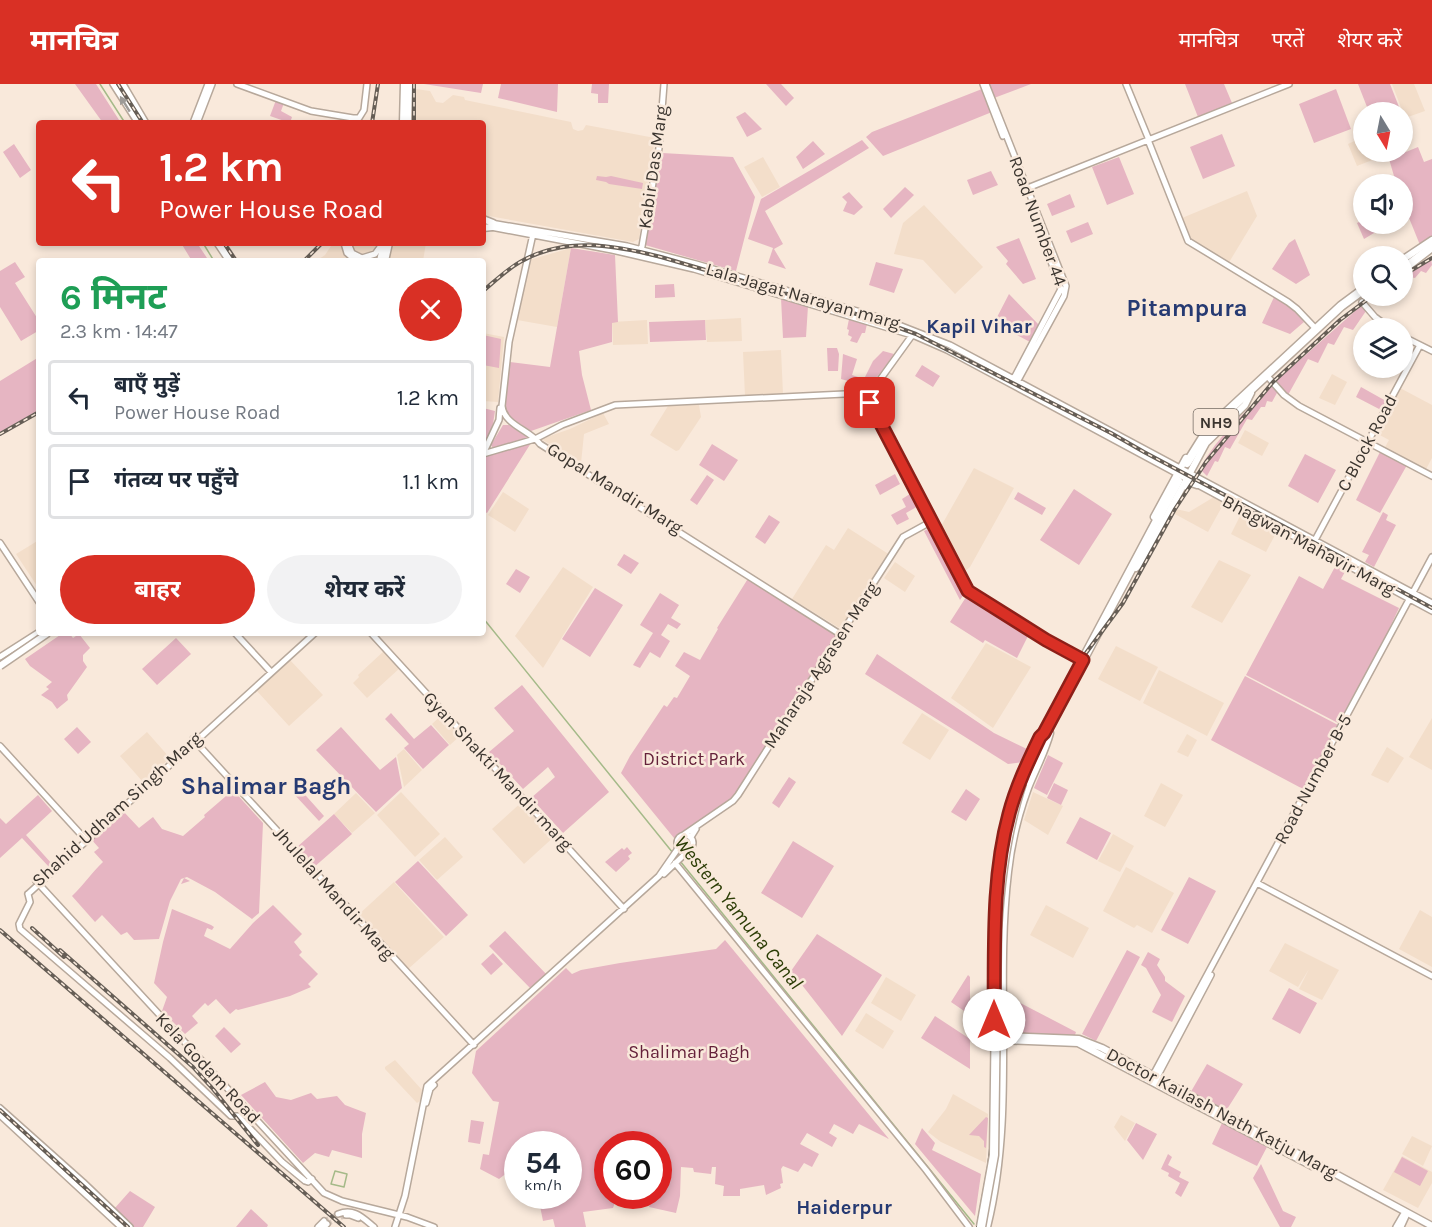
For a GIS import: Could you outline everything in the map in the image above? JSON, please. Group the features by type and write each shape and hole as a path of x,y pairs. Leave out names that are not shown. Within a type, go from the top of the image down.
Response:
{"highway":[{"path":"1413,257 1432,246"},
{"name":"NH9","path":"1252,390 1353,297"},
{"path":"1047,733 1181,473 1211,432 1252,390 1343,309 1353,304"},
{"path":"980,1227 994,1155 997,930 999,894 1009,828 1024,784 1081,658 1134,568"},
{"path":"986,1227 999,1136 1000,930 1005,868 1024,784"}],"main road":[{"path":"404,84 405,120"},
{"path":"405,120 410,84"},
{"path":"1413,256 1432,246"},
{"path":"1413,261 1432,246"},
{"path":"1157,512 1181,473 1245,405 1252,390"},
{"path":"1181,473 1191,483 1197,484"},
{"path":"1134,568 1134,556 1157,512 1177,478 1183,482 1181,473"},
{"path":"0,663 36,636"},
{"path":"0,663 45,636"},
{"path":"986,1227 999,1157 994,995 997,897 1002,845 1009,813 1024,771 1040,737 1047,733"},
{"path":"980,1227 993,1148 995,1081 1002,1038 1005,898 1012,847 1024,800 1047,733"},
{"path":"1002,845 1012,847"},
{"path":"997,897 1005,898"},
{"path":"994,995 1002,996"},
{"name":"Doctor Kailash Nath Katju Marg","path":"1002,1038 1078,1043 1154,1079 1432,1226"},
{"name":"Doctor Kailash Nath Katju Marg","path":"1154,1079 1426,1227"}],"street":[{"path":"113,84 136,120"},
{"path":"123,84 144,120"},
{"path":"194,120 210,84"},
{"path":"198,120 210,84"},
{"path":"237,84 311,111 355,118 359,118 362,111 365,84"},
{"path":"243,84 311,109 355,118"},
{"name":"Kabir Das Marg","path":"639,253 659,135 663,84"},
{"name":"Road Number 44","path":"984,84 1061,289 1014,383"},
{"path":"1126,84 1188,241 1288,302 1316,329"},
{"path":"1025,189 1289,84"},
{"name":"Lala Jagat Narayan marg","path":"486,224 521,232 596,243"},
{"name":"Lala Jagat Narayan marg","path":"486,224 596,243 682,264 950,345 1014,383 1181,473"},
{"path":"512,323 528,242 521,232"},
{"path":"486,448 500,414 506,342 533,234"},
{"path":"348,246 352,253 362,258 375,254 381,246"},
{"path":"867,395 913,333"},
{"path":"1413,342 1432,351"},
{"name":"C Block Road","path":"1313,543 1420,345"},
{"path":"1268,377 1292,402 1432,476"},
{"path":"503,382 503,411 505,416 516,425"},
{"path":"486,453 537,440 543,435 596,412 622,404 867,395"},
{"path":"867,395 964,585 1046,640 1081,658"},
{"path":"495,429 504,422 516,425"},
{"name":"Gopal Mandir Marg","path":"516,425 540,444 843,634"},
{"path":"527,432 528,441"},
{"path":"489,443 490,448 495,451"},
{"name":"Bhagwan Mahavir Marg","path":"1181,473 1313,543 1432,611"},
{"name":"Bhagwan Mahavir Marg","path":"1197,484 1432,603"},
{"name":"Maharaja Agrasen Marg","path":"682,836 728,805 738,795 904,540 933,522"},
{"path":"0,538 36,592"},
{"path":"0,543 36,597"},
{"path":"1154,1079 1432,557"},
{"path":"1414,594 1432,564"},
{"name":"Road Number B-5","path":"1154,1079 1216,958 1411,600"},
{"path":"0,663 36,634"},
{"name":"Maharaja Agrasen Marg","path":"691,837 695,830 730,807 740,797 843,634"},
{"path":"32,636 37,643"},
{"path":"0,663 46,636"},
{"path":"240,636 271,670"},
{"name":"Shahid Udham Singh Marg","path":"310,636 38,882 27,893 30,902 18,924 20,929 170,1058 231,1116 238,1116 282,1162 305,1181 312,1178"},
{"name":"Gyan Shakti Mandir marg","path":"376,636 626,908"},
{"name":"Jhulelal Mandir Marg","path":"193,741 473,1047"},
{"path":"0,748 84,840"},
{"path":"397,1227 403,1215 427,1090 626,908 676,858 693,846 691,837 682,836 679,839 676,858 969,1227"},
{"path":"678,844 682,850 689,850"},
{"name":"Kela Godam Road","path":"38,882 325,1192 342,1201 403,1215 434,1227"},
{"path":"1258,884 1432,976"},
{"path":"0,1108 66,1167 104,1206 130,1227"},
{"path":"0,1115 58,1173 92,1203 104,1206 120,1227"},
{"path":"40,1155 49,1167"},
{"path":"58,1173 66,1167"},
{"path":"339,1214 345,1211 355,1212 374,1227"},
{"path":"346,1215 354,1216 368,1227"},
{"path":"1396,1227 1405,1216"},
{"path":"1401,1227 1405,1216"},
{"path":"318,1227 325,1224"}],"shaded area":[{"path":"1392,84 1414,84 1425,111 1413,115 1413,102 1399,102"},
{"path":"416,89 430,91 436,102 443,103 453,95 464,97 465,100 571,122 573,129 578,131 583,130 586,125 655,138 639,239 633,242 486,216 486,120 416,120"},
{"path":"1353,142 1353,156 1348,144"},
{"path":"763,157 780,187 762,197 744,167"},
{"path":"1355,162 1367,162 1357,166"},
{"path":"1247,191 1257,216 1228,264 1191,240 1182,218"},
{"path":"924,205 983,267 955,294 923,260 894,254 903,223"},
{"path":"331,246 375,246 374,253 363,256 356,254 355,258 320,258"},
{"path":"392,246 426,246 424,258 389,258"},
{"path":"571,248 557,327 517,320 529,260"},
{"path":"741,318 742,341 707,342 705,320"},
{"path":"647,320 648,344 613,345 612,322"},
{"path":"486,334 504,337 498,402 486,401"},
{"path":"781,350 783,394 745,396 743,352"},
{"path":"1332,374 1347,382 1335,405 1319,398"},
{"path":"1400,388 1432,405 1432,458 1425,471 1384,449 1389,440 1376,433"},
{"path":"699,405 701,417 679,450 676,451 650,435 668,406"},
{"path":"603,413 609,424 584,434 581,463 541,439 570,429"},
{"path":"1245,430 1269,443 1262,456 1238,443"},
{"path":"974,468 1014,488 970,567 964,572 940,528"},
{"path":"503,492 529,509 515,532 488,515"},
{"path":"1214,497 1224,503 1208,532 1173,513 1176,509 1189,512"},
{"path":"1241,514 1276,533 1266,552 1231,534"},
{"path":"848,528 890,555 841,629 792,599 826,545 834,550"},
{"path":"36,542 36,584 16,554"},
{"path":"1219,560 1251,575 1222,623 1191,607"},
{"path":"895,562 915,576 905,592 884,578"},
{"path":"563,567 593,587 543,668 515,636"},
{"path":"986,643 1031,667 993,728 951,698"},
{"path":"1116,646 1158,667 1140,701 1098,679"},
{"path":"385,650 401,667 367,698 353,683 359,677 358,675"},
{"path":"290,660 323,695 289,726 256,690"},
{"path":"1159,670 1224,703 1207,736 1143,703"},
{"path":"444,713 463,733 450,745 432,724"},
{"path":"922,713 949,730 930,760 902,743"},
{"path":"1432,718 1432,770 1409,757"},
{"path":"147,732 170,758 143,782 120,756"},
{"path":"1187,734 1197,740 1188,757 1177,752"},
{"path":"1387,747 1404,758 1388,783 1371,775"},
{"path":"404,749 422,770 404,787 397,755"},
{"path":"1161,783 1183,795 1165,827 1144,816"},
{"path":"401,792 440,834 415,857 377,815"},
{"path":"1033,792 1063,806 1048,835 1024,820"},
{"path":"356,793 375,813 352,833 334,814"},
{"path":"524,800 556,835 524,864 492,829"},
{"path":"1113,834 1134,846 1120,872 1098,861"},
{"path":"445,837 463,857 437,880 419,860"},
{"path":"1126,867 1174,893 1152,933 1137,925 1134,928 1103,911"},
{"path":"394,882 444,937 407,970 357,916"},
{"path":"1046,905 1089,928 1073,958 1030,935"},
{"path":"1420,910 1432,917 1432,967 1399,949"},
{"path":"1285,943 1339,970 1322,1000 1299,989 1309,969 1298,987 1269,971"},
{"path":"886,977 916,995 901,1021 871,1003"},
{"path":"866,1013 894,1031 883,1049 855,1031"},
{"path":"395,1060 422,1090 420,1101 417,1103 385,1069"},
{"path":"953,1094 988,1114 986,1163 941,1142 928,1132 946,1109"},
{"path":"1121,1115 1135,1123 1125,1141 1114,1127"},
{"path":"1412,1136 1432,1146 1423,1166 1402,1154"},
{"path":"1402,1156 1432,1172 1432,1183 1418,1208 1383,1190"}],"green space":[{"path":"75,84 96,84 119,120 101,120"},
{"path":"424,84 483,84 481,93"},
{"path":"501,84 558,84 557,112 498,98"},
{"path":"592,84 609,84 608,103 598,103 598,94 591,93"},
{"path":"766,84 781,84 794,98 786,106"},
{"path":"989,84 1031,84 994,98"},
{"path":"1185,84 1224,84 1232,103 1198,117"},
{"path":"1358,84 1390,84 1397,102 1365,102"},
{"path":"982,89 992,112 883,156 866,137 872,132"},
{"path":"1336,89 1351,129 1314,143 1299,104"},
{"path":"276,100 284,103 281,111 292,117 291,120 281,120 270,116"},
{"path":"745,112 762,129 747,137 736,117"},
{"path":"1222,134 1235,166 1203,179 1190,147"},
{"path":"862,140 869,148 765,211 783,244 774,249 786,269 768,263 773,248 748,239 761,199"},
{"path":"813,141 825,154 803,169 796,157"},
{"path":"14,144 31,170 20,178 3,152"},
{"path":"1418,147 1424,162 1432,159 1432,237 1420,245 1413,228 1413,174 1393,174 1390,162 1413,162 1413,149"},
{"path":"662,153 733,157 755,197 736,271 645,245"},
{"path":"1119,157 1134,194 1107,205 1092,167"},
{"path":"991,171 998,185 973,195 967,180"},
{"path":"597,176 611,176 643,183 642,189 609,184 596,180"},
{"path":"905,187 914,195 891,218 883,209"},
{"path":"849,192 863,207 854,215 843,211 847,202 842,197"},
{"path":"1070,194 1075,207 1052,216 1047,204"},
{"path":"1088,222 1093,234 1071,243 1066,231"},
{"path":"1362,234 1372,234 1364,239"},
{"path":"1019,238 1036,279 1023,284 1006,264 1008,261 996,247"},
{"path":"1295,239 1310,275 1296,284 1272,269 1289,243"},
{"path":"183,246 199,246 207,258 190,258"},
{"path":"571,248 615,255 618,322 612,323 612,342 579,351 582,375 591,410 531,431 507,415 505,406 510,362 550,367"},
{"path":"1431,258 1432,265 1426,273 1421,271 1413,278 1413,270"},
{"path":"15,262 25,277 15,283 36,316 36,332 21,341 0,307 0,271"},
{"path":"876,262 903,269 894,293 869,285"},
{"path":"674,284 675,297 655,298 655,285"},
{"path":"1009,294 1039,325 1030,342 994,323"},
{"path":"1275,295 1296,310 1304,322 1290,334 1262,323"},
{"path":"781,298 808,306 806,337 783,338"},
{"path":"1363,306 1366,311 1361,318 1353,318 1353,330 1344,327 1334,345 1328,343 1318,363 1308,359 1288,395 1275,382"},
{"path":"849,319 867,324 865,333 862,333 857,343 850,341 852,337 848,335"},
{"path":"705,320 706,340 650,342 649,322"},
{"path":"486,336 501,339 499,368 486,366"},
{"path":"827,348 837,348 838,371 828,371"},
{"path":"883,351 894,354 880,373 863,387 848,391 848,381 841,379 843,354 857,359 852,375 864,379 873,361"},
{"path":"36,359 36,412 0,432 0,381"},
{"path":"922,365 940,376 933,387 915,376"},
{"path":"1273,384 1278,391 1272,402 1267,401 1265,407 1261,407 1252,420 1247,419 1230,449 1225,447 1218,462 1215,461 1207,476 1200,469 1207,457 1233,424"},
{"path":"1361,387 1386,401 1381,410 1356,397"},
{"path":"486,409 495,411 493,424 486,441"},
{"path":"503,425 509,425 528,438 493,448 491,445"},
{"path":"531,443 487,513 486,512 486,456"},
{"path":"712,444 738,460 724,481 699,465"},
{"path":"1380,452 1407,465 1380,513 1356,500"},
{"path":"1305,454 1336,470 1318,503 1288,486"},
{"path":"895,474 900,484 880,495 875,485"},
{"path":"707,475 714,480 697,505 690,500"},
{"path":"1074,489 1112,514 1079,565 1040,540"},
{"path":"913,492 920,505 906,513 909,519 897,525 891,515 906,507 902,499"},
{"path":"1018,492 1046,508 1042,515 1014,499"},
{"path":"1383,512 1388,515 1386,520 1396,525 1374,567 1365,562 1369,555 1362,552"},
{"path":"769,515 780,522 765,544 755,537"},
{"path":"932,527 966,591 960,600 924,531"},
{"path":"624,554 639,563 631,574 617,565"},
{"path":"1336,565 1346,570 1341,579 1399,608 1376,657 1338,723 1246,675 1299,576 1323,589"},
{"path":"516,569 530,577 520,593 506,584"},
{"name":"District Park","path":"749,577 836,635 732,799 674,838 621,773 664,705 667,707 674,697 677,698 690,676 675,666 684,652 700,660"},
{"path":"595,588 623,605 590,657 562,639"},
{"path":"660,593 679,605 671,618 681,624 677,629 668,624 661,635 670,641 660,658 650,652 640,668 633,665 653,633 640,625"},
{"path":"968,594 1030,632 1017,658 985,640 983,643 950,622"},
{"path":"59,636 73,638 81,636 90,648 83,655 83,661 87,667 67,695 68,700 57,709 52,702 41,695 49,689 46,687 52,682 30,666 25,659"},
{"path":"176,638 191,654 157,685 142,669"},
{"path":"877,654 994,733 1029,750 1023,762 1008,764 865,674"},
{"path":"1245,676 1338,725 1303,789 1211,740"},
{"path":"522,685 609,792 563,833 531,798 555,777 548,767 523,789 489,752 514,731 494,708"},
{"path":"391,713 414,739 431,725 449,745 423,769 404,748 409,744 385,719"},
{"path":"77,727 91,742 78,754 64,739"},
{"path":"341,727 380,770 396,757 402,788 376,812 316,750"},
{"path":"1048,755 1063,763 1047,795 1034,788"},
{"path":"789,777 796,782 779,808 772,803"},
{"path":"1054,783 1068,790 1061,805 1047,798"},
{"path":"299,788 324,816 319,821 293,793"},
{"path":"966,789 980,799 966,821 951,812"},
{"path":"233,790 263,823 259,913 252,919 215,892 187,877 181,879 170,901 159,939 134,940 127,932 121,935 102,915 95,922 72,896 103,862 94,852 99,848 91,839 123,811 139,828 153,817 162,829 183,836"},
{"path":"38,795 52,811 26,835 52,864 49,867 22,838 0,858 0,818 6,824"},
{"path":"334,814 352,834 313,868 296,848"},
{"path":"1080,817 1111,833 1097,860 1066,843"},
{"path":"793,841 834,866 802,918 761,893"},
{"path":"627,847 632,853 628,856 630,859 616,872 605,862 622,848 624,850"},
{"path":"418,861 468,915 446,936 395,882"},
{"path":"1189,877 1216,891 1188,944 1161,930"},
{"path":"273,905 302,934 294,942 302,952 299,955 318,974 308,984 311,987 290,996 236,1009 230,1014 216,999 208,1006 205,1003 192,1016 198,1023 185,1034 162,1011 167,997 154,983 172,909 214,927 212,930 207,928 204,936 230,949"},
{"path":"505,931 548,976 532,990 489,946"},
{"path":"817,934 882,975 842,1036 791,971"},
{"name":"Shalimar Bagh","path":"725,940 889,1139 859,1124 853,1134 834,1124 829,1133 837,1138 832,1147 807,1133 800,1144 819,1154 812,1167 804,1163 798,1172 783,1166 781,1188 766,1195 764,1185 740,1189 740,1196 723,1196 724,1186 715,1184 716,1167 712,1167 711,1174 694,1172 693,1168 681,1167 680,1196 676,1213 658,1209 672,1209 672,1131 594,1131 594,1209 606,1209 583,1212 586,1227 555,1227 553,1219 543,1221 541,1209 582,1209 582,1131 504,1131 504,1175 499,1179 480,1169 483,1154 489,1155 499,1102 493,1101 472,1073 476,1051 566,968 572,974 581,970 620,963 716,949"},
{"path":"1127,950 1140,957 1096,1041 1082,1034"},
{"path":"1148,952 1160,959 1157,965 1165,981 1185,996 1172,1022 1152,1012 1161,995 1146,968 1141,965"},
{"path":"493,953 503,964 491,975 481,964"},
{"path":"968,975 970,977 970,1015 951,1002"},
{"path":"1289,988 1317,1003 1300,1034 1272,1019"},
{"path":"1007,996 1076,1032 1075,1035 1007,1031"},
{"path":"935,1016 970,1039 970,1069 921,1038"},
{"path":"224,1027 241,1044 231,1053 215,1036"},
{"path":"1207,1064 1243,1084 1224,1114 1189,1095"},
{"path":"265,1082 276,1097 291,1100 311,1093 317,1099 337,1096 345,1105 366,1113 362,1134 362,1158 332,1150 329,1157 315,1153 303,1163 241,1095"},
{"path":"986,1117 988,1118 986,1148 979,1136 969,1135"},
{"path":"471,1120 484,1122 480,1144 468,1142"},
{"path":"1136,1123 1157,1134 1143,1160 1127,1140"},
{"path":"1222,1123 1267,1147 1257,1166 1212,1144"},
{"path":"922,1128 935,1143 932,1150 981,1174 975,1216 915,1144"},
{"path":"1168,1154 1172,1157 1168,1165 1181,1172 1179,1177 1189,1182 1181,1197 1175,1193 1180,1183 1161,1169"},
{"path":"1402,1157 1428,1171 1420,1186 1394,1172"},
{"path":"1261,1164 1283,1211 1296,1217 1291,1227 1280,1227 1253,1178"},
{"path":"130,1191 155,1207 143,1227 134,1227 114,1209"},
{"path":"251,1209 268,1225 267,1227 236,1227"}],"waterway":[{"name":"Western Yamuna Canal","path":"100,84 123,120"},
{"name":"Western Yamuna Canal","path":"205,246 212,258"},
{"name":"Western Yamuna Canal","path":"486,622 673,853"},
{"name":"Western Yamuna Canal","path":"680,861 974,1224"},
{"path":"335,1171 347,1174 344,1187 331,1184 335,1171"}],"tunnel":[{"path":"324,1221 338,1214"},
{"path":"327,1224 346,1215"}],"railway":[{"path":"118,84 141,120"},
{"path":"372,120 378,84"},
{"path":"414,84 414,120"},
{"path":"226,246 234,258"},
{"path":"307,258 319,246"},
{"path":"486,288 515,265 537,254 572,246 608,246 661,257 880,321 916,334 1111,433 1343,558"},
{"path":"1413,269 1432,258"},
{"path":"978,1227 992,1140 996,912 1002,849 1016,789 1033,750 1083,657 1123,603 1175,509 1206,462 1273,382 1340,320 1359,306"},
{"path":"0,434 36,414"},
{"path":"1397,589 1432,608"},
{"path":"32,928 64,957"},
{"path":"0,930 344,1227"},
{"path":"60,950 193,1067 258,1145"},
{"path":"0,1110 128,1227"}],"district":[{"name":"Pitampura","path":"1187,308"},
{"name":"Kapil Vihar","path":"979,326"},
{"name":"Shalimar Bagh","path":"266,786"},
{"name":"Haiderpur","path":"844,1207"}],"route":[{"path":"870,403 970,594 1083,660 1040,737 1009,813 999,865 995,926 994,1020"}]}
